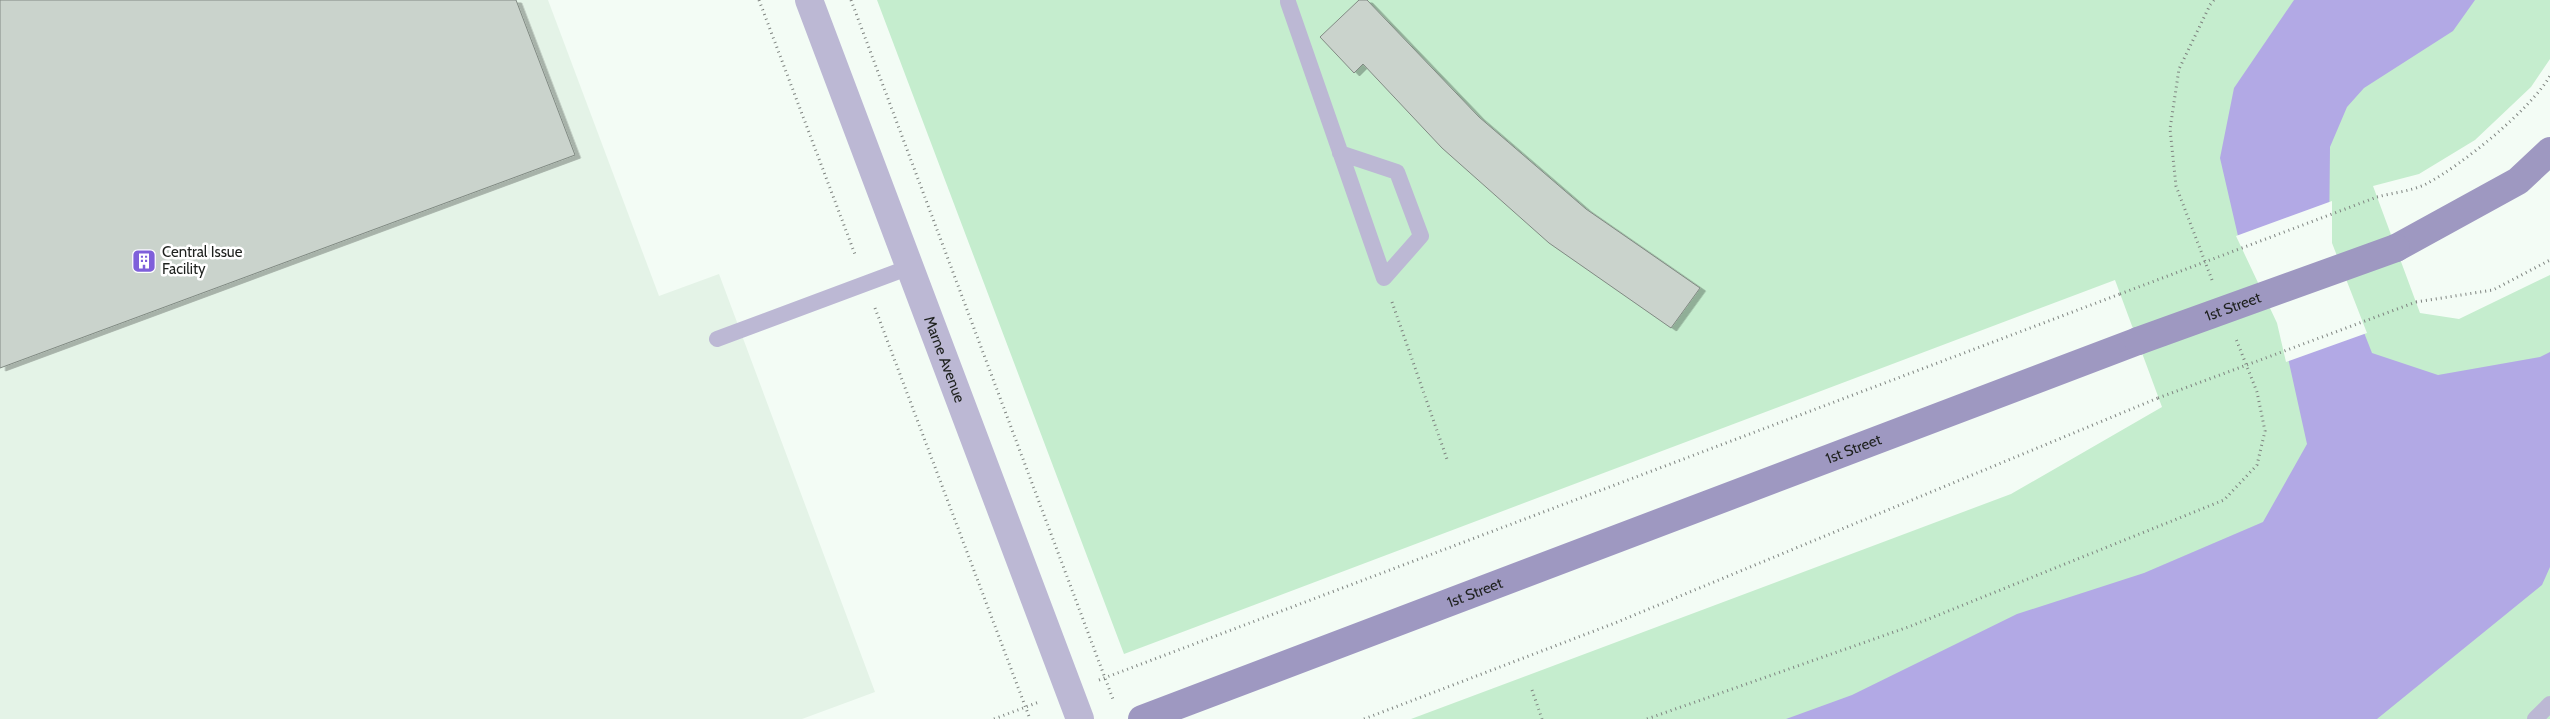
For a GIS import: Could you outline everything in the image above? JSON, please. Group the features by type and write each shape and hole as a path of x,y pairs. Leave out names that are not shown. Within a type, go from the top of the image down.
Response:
{"main road":[{"name":"1st Street","path":"1130,715 2138,341 2396,248 2518,181 2550,151"}],"street":[{"name":"Marne Avenue","path":"809,0 1080,719"}],"lane":[{"path":"1288,0 1340,153 1384,278 1421,236 1397,172 1340,153"},
{"path":"717,339 910,267"},
{"path":"2535,719 2550,704"}],"path":[{"path":"759,0 1030,719"},
{"path":"851,0 1105,678 1130,715"},
{"path":"2170,129 2179,69 2214,0"},
{"path":"994,719 2377,197 2425,184 2479,147 2540,93 2550,76"},
{"path":"1364,719 1615,623 2158,398 2416,302 2493,290 2550,260"},
{"path":"1384,278 1448,462"},
{"path":"1647,719 1911,626 2224,500"},
{"path":"1532,690 1542,719"}],"shaded area":[{"path":"0,0 548,0 659,296 719,274 875,692 802,719 0,719"},
{"path":"2294,0 2475,0 2453,31 2364,88 2347,107 2330,147 2329,243 2372,353 2438,375 2540,357 2550,352 2550,567 2542,585 2377,719 1786,719 1852,695 2017,614 2144,573 2263,522 2307,444 2280,322 2238,236 2220,158 2234,88"}],"green space":[{"path":"877,0 2550,0 2550,59 2531,87 2475,140 2419,174 2373,186 2420,313 2459,319 2550,275 2550,719 1411,719 2011,494 2162,407 2115,280 1124,654"}],"pier":[{"path":"2332,201 2332,243 2367,333 2286,362 2277,323 2236,236"}],"building":[{"name":"Central Issue Facility","path":"0,0 516,0 575,155 0,368"},
{"path":"1359,0 1367,0 1479,117 1586,209 1700,288 1671,328 1549,243 1442,148 1363,64 1354,73 1320,37"}],"place":[{"name":"Central Issue Facility","path":"144,261"}]}
